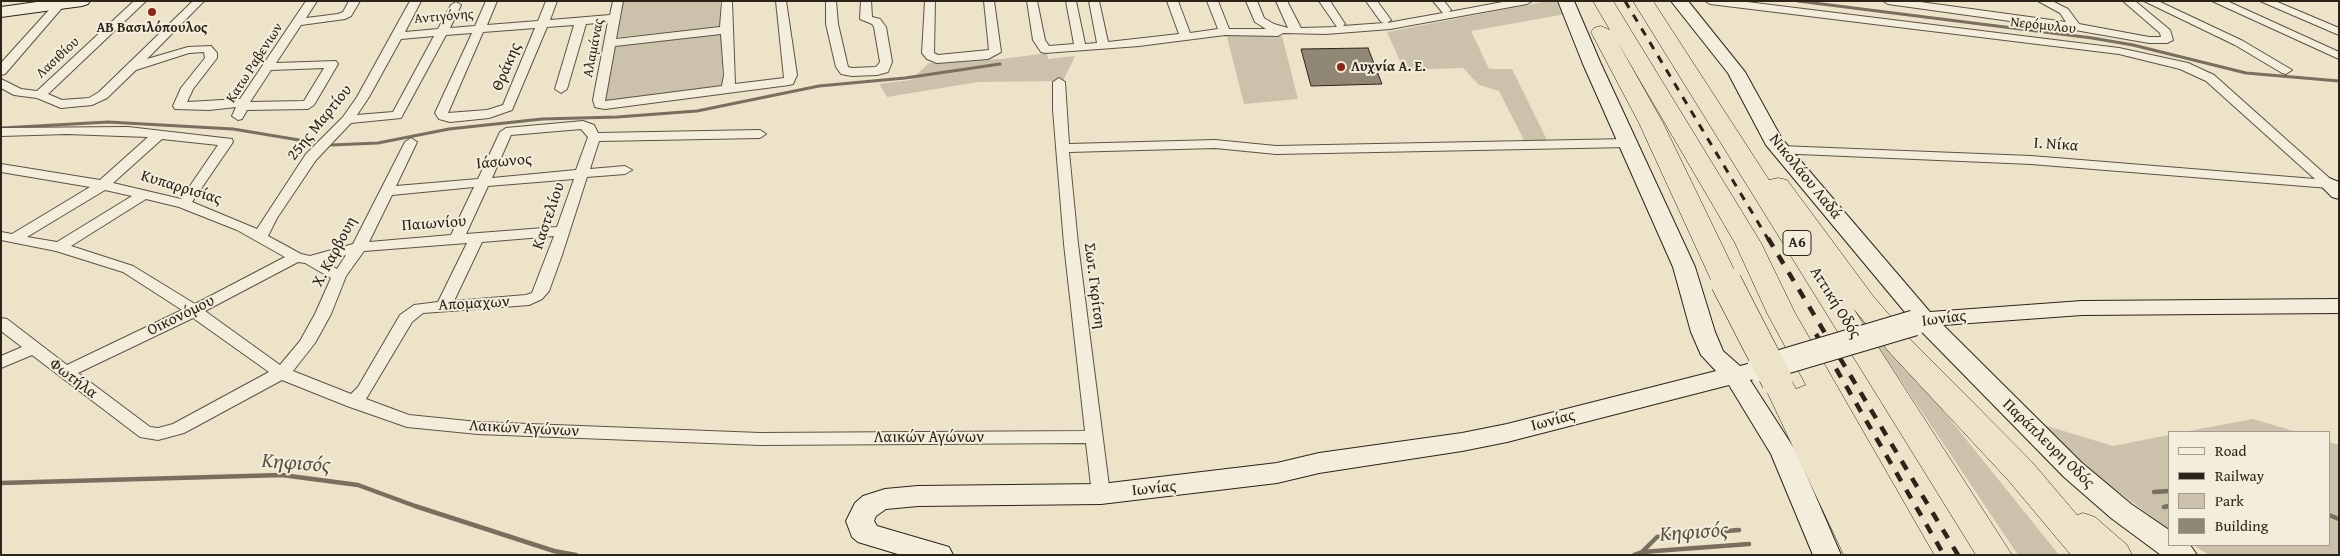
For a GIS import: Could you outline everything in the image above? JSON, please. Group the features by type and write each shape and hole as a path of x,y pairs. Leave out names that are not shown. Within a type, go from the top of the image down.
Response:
{"highway":[{"path":"1603,1 1748,243 1781,313 1917,555"},
{"name":"Αττική Οδός","path":"1643,1 1995,555"},
{"path":"1569,3 1651,123 1726,282 1862,555"},
{"path":"1704,96 1739,135 1803,217 1863,302 1894,339 2020,471 2092,555"},
{"path":"1781,313 1796,368 1826,433 1891,555"},
{"path":"2020,471 2115,555"}],"street":[{"path":"1,12 82,1"},
{"name":"Λασιθίου","path":"40,95 140,1"},
{"path":"1,83 18,92 40,95 61,104 86,102 103,95 128,68 199,1"},
{"name":"Κατω Ραβενιων","path":"242,108 267,67 300,22 312,1"},
{"path":"300,22 341,17 347,14 355,1"},
{"name":"25ης Μαρτίου","path":"260,237 270,218 311,157 347,120 371,83 395,36 416,1"},
{"path":"479,29 492,1"},
{"name":"Θράκης","path":"479,29 441,113 450,118 489,114 508,107 552,1"},
{"name":"Αλαμάνας","path":"618,1 599,104 612,104 728,88"},
{"path":"727,1 726,30 730,75 728,88 786,82 792,79 781,1"},
{"path":"831,1 832,24 842,67 845,71 869,72 886,67 880,27 876,21 866,19 866,1"},
{"path":"930,1 928,52 931,57 937,59 988,55 996,52 989,1"},
{"path":"1032,1 1042,47 1045,50 1186,38 1225,32 1275,34 1281,30"},
{"path":"1071,1 1080,48"},
{"path":"1094,1 1103,46"},
{"path":"1172,1 1186,38"},
{"path":"1212,1 1225,32"},
{"path":"1251,1 1263,24 1281,30 1297,31 1340,24 1385,20 1442,5 1491,1"},
{"path":"1281,1 1297,31"},
{"path":"1324,1 1340,24"},
{"path":"1371,1 1385,20"},
{"path":"1309,30 1326,32 1390,26 1527,1"},
{"name":"Νικολάου Λαδά","path":"1679,1 1732,67 1780,150 1919,322"},
{"name":"Νερόμυλου","path":"1710,1 2120,51 2184,66 2210,78 2336,187"},
{"path":"1888,1 2075,27 2149,40 2168,40 2166,32 2128,1"},
{"path":"2042,1 2064,11 2075,27"},
{"path":"2149,1 2239,43 2286,70"},
{"path":"2217,1 2339,56"},
{"path":"2264,1 2339,32"},
{"path":"1,71 61,3"},
{"path":"1569,3 1628,143 1684,267 1704,332 1714,355 1746,371 1784,453 1827,555"},
{"path":"347,120 397,115 456,5"},
{"name":"Αντιγόνης","path":"395,36 614,18"},
{"path":"561,88 581,20"},
{"path":"610,43 726,30"},
{"path":"128,68 188,50 208,48 211,58 187,88 179,106 242,108 308,105 332,64 267,67"},
{"name":"Σωτ. Γκρίτση","path":"1059,82 1071,244 1101,494"},
{"path":"456,240 506,132 583,125 589,128 594,137 760,134"},
{"path":"1,132 120,131 226,142 184,204"},
{"path":"8,237 103,184 158,135"},
{"name":"Καστελίου","path":"529,300 541,291 583,174 594,137"},
{"name":"Χ. Καρβουη","path":"146,433 158,434 178,429 281,373 290,365 307,343 323,314 339,276 359,247 411,142"},
{"path":"1064,148 1215,144 1276,150 1628,143"},
{"name":"Ι. Νίκα","path":"1780,150 2031,160 2336,187"},
{"name":"Κυπαρρισίας","path":"1,168 103,184 184,204 242,227 339,276"},
{"name":"Ιάσωνος","path":"386,191 625,170"},
{"path":"59,247 145,194"},
{"path":"242,227 270,218"},
{"name":"Παιωνίου","path":"303,259 359,247 562,231"},
{"name":"Λαικών Αγώνων","path":"8,237 59,247 128,269 194,311 281,373 407,421 478,428 760,439 1093,436"},
{"path":"444,305 476,239"},
{"name":"Οικονόμου","path":"65,373 303,259"},
{"name":"Απομαχων","path":"353,402 364,391 406,320 419,308 529,300"},
{"name":"Ιωνίας","path":"939,555 868,534 862,529 860,521 865,510 873,503 885,499 918,496 1101,494 1230,480 1277,473 1319,463 1480,438 1746,371 1919,322 2082,308 2339,306"},
{"name":"Παράπλευρη Οδός","path":"1919,322 2088,484 2135,522 2168,545"},
{"name":"Φωτήλα","path":"1,323 146,433"},
{"path":"1,363 33,348"},
{"name":"Παράπλευρη Οδός","path":"2170,546 2183,555"}],"green space":[{"path":"621,1 720,1 720,27 612,38"},
{"path":"1548,1 1567,1 1572,13 1471,31 1489,69 1512,69 1548,142 1525,142 1499,91 1479,85 1463,68 1404,70 1387,32"},
{"path":"721,33 723,86 599,101 612,44"},
{"path":"1247,35 1282,36 1298,99 1244,104 1227,37"},
{"path":"1047,53 1048,59 1075,56 1063,81 978,82 887,97 879,84 911,80 929,63 1002,59"},
{"path":"1800,230 1900,357 2059,555 2018,555"},
{"path":"2253,419 2294,431 2188,431"},
{"path":"2044,425 2113,446 2168,435 2168,529 2095,474"},
{"path":"2330,442 2339,445 2339,555 2209,555 2195,546 2330,546"}],"building":[{"name":"Λυχνία A. E.","path":"1368,48 1382,84 1311,86 1301,49"}],"waterway":[{"path":"1798,1 2092,38 2133,45 2246,73 2339,81"},
{"path":"332,145 378,143 449,129 542,119 617,117 697,111 819,86 905,78 1000,64"},
{"path":"1,128 108,122 233,129 311,142"},
{"name":"Κηφισός","path":"1,483 282,475 358,485 415,506 554,551 576,555"},
{"name":"Κηφισός","path":"2154,492 2168,491"},
{"name":"Κηφισός","path":"2164,507 2168,506"},
{"name":"Κηφισός","path":"2330,515 2339,519"},
{"name":"Κηφισός","path":"1642,552 1657,537 1739,530"},
{"name":"Κηφισός","path":"1642,552 1749,544"},
{"name":"Κηφισός","path":"1634,555 1642,552"}],"railway":[{"path":"1625,1 1768,239"},
{"path":"1768,238 1958,555"},
{"path":"1816,334 1944,555"}],"place":[{"name":"ΑΒ Βασιλόπουλος","path":"152,12"},
{"name":"Λυχνία A. E.","path":"1341,67"}]}
